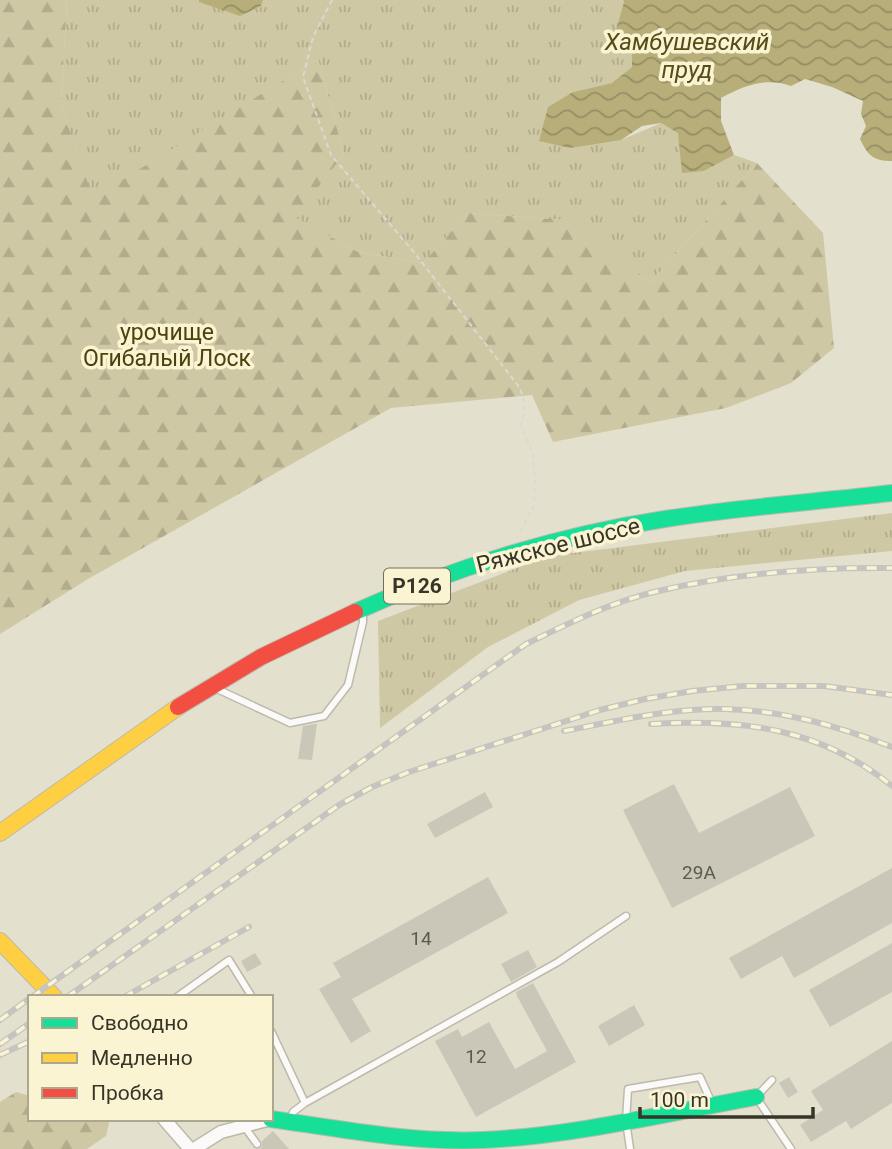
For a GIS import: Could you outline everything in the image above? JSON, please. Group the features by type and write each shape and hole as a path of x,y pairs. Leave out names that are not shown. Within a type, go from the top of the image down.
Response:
{"main road":[{"name":"Ряжское шоссе","path":"0,833 210,686 272,651 363,607 438,578 509,554 633,524 892,493"},
{"path":"0,941 52,995"},
{"path":"273,1119 402,1137 482,1140 626,1121 756,1097"}],"street":[{"path":"166,1121 192,1149 222,1132 263,1121"}],"lane":[{"path":"210,686 290,723 324,716 348,685 363,622 363,607"},
{"path":"290,1120 293,1112 305,1103 558,962 626,916"},
{"path":"180,995 229,960 251,995"},
{"path":"273,1035 305,1103"},
{"path":"630,1149 626,1121 628,1089 700,1077 713,1104"},
{"path":"772,1080 756,1097 791,1149"},
{"path":"243,1126 257,1144"}],"path":[{"path":"332,0 313,37 303,78 331,155 430,272 520,388 525,404 521,426 532,451 534,505 509,554"}],"green space":[{"name":"урочище Огибалый Лоск","path":"0,0 67,0 61,105 93,198 318,59 344,154 295,217 358,252 423,263 468,213 565,220 651,282 757,163 823,233 834,348 791,383 726,408 553,442 532,395 391,408 88,579 0,634"},
{"path":"67,0 199,0 261,7 263,0 623,0 615,33 632,54 632,67 612,83 573,92 621,140 661,123 678,132 704,171 734,155 757,163 651,282 564,220 468,213 423,263 358,252 294,217 344,154 318,59 93,199 61,105"},
{"path":"892,513 892,551 685,571 579,600 488,647 380,728 378,621 549,556"},
{"path":"16,1092 28,1095 28,1121 110,1121 106,1136 87,1149 0,1149 0,1102"}],"water":[{"path":"199,0 263,0 261,6 240,16"},
{"name":"Хамбушевский пруд","path":"623,0 892,0 892,161 872,156 860,139 866,126 861,114 863,101 805,79 791,86 772,82 754,84 721,98 721,121 734,155 704,171 682,173 678,133 661,123 642,126 621,140 570,148 539,141 548,107 573,92 612,83 632,67 632,54 615,33"}],"building":[{"path":"317,724 312,760 298,759 303,726"},
{"path":"674,784 699,833 790,787 815,836 672,908 623,810"},
{"path":"485,792 493,807 435,838 427,824"},
{"path":"892,868 892,923 794,978 782,956 741,979 729,958"},
{"path":"488,877 508,913 352,999 371,1031 351,1043 319,989 341,977 333,963"},
{"path":"892,943 892,992 830,1027 809,990"},
{"path":"528,950 537,967 511,982 501,964"},
{"path":"255,953 262,964 247,972 241,961"},
{"path":"533,983 576,1062 476,1117 435,1041 458,1029 462,1037 489,1022 515,1069 547,1051 516,992"},
{"path":"634,1005 645,1025 609,1046 598,1026"},
{"path":"892,1041 892,1103 851,1129 846,1121 811,1142 800,1125 823,1110 811,1091"},
{"path":"789,1077 798,1092 788,1098 779,1083"},
{"path":"273,1131 289,1149 260,1149 262,1141"}],"railway":[{"path":"35,995 526,644 588,615 654,592 772,573 892,568"},
{"path":"70,995 339,805 372,787 409,772 600,710 692,691 743,686 824,686 892,695"},
{"path":"564,731 664,713 704,709 746,710 810,720 892,747"},
{"path":"651,724 716,723 778,731 836,751 864,766 892,786"},
{"path":"128,995 249,927"},
{"path":"0,1020 28,999"},
{"path":"0,1044 28,1024"},
{"path":"0,1055 28,1042"}],"traffic: fast":[{"path":"355,612 468,567 586,534 693,515 892,493"},
{"path":"273,1119 403,1137 483,1140 585,1129 756,1097"}],"traffic: slow":[{"path":"0,833 178,707"},
{"path":"0,941 52,995"}],"traffic: jam":[{"path":"178,707 261,657 355,612"}]}
